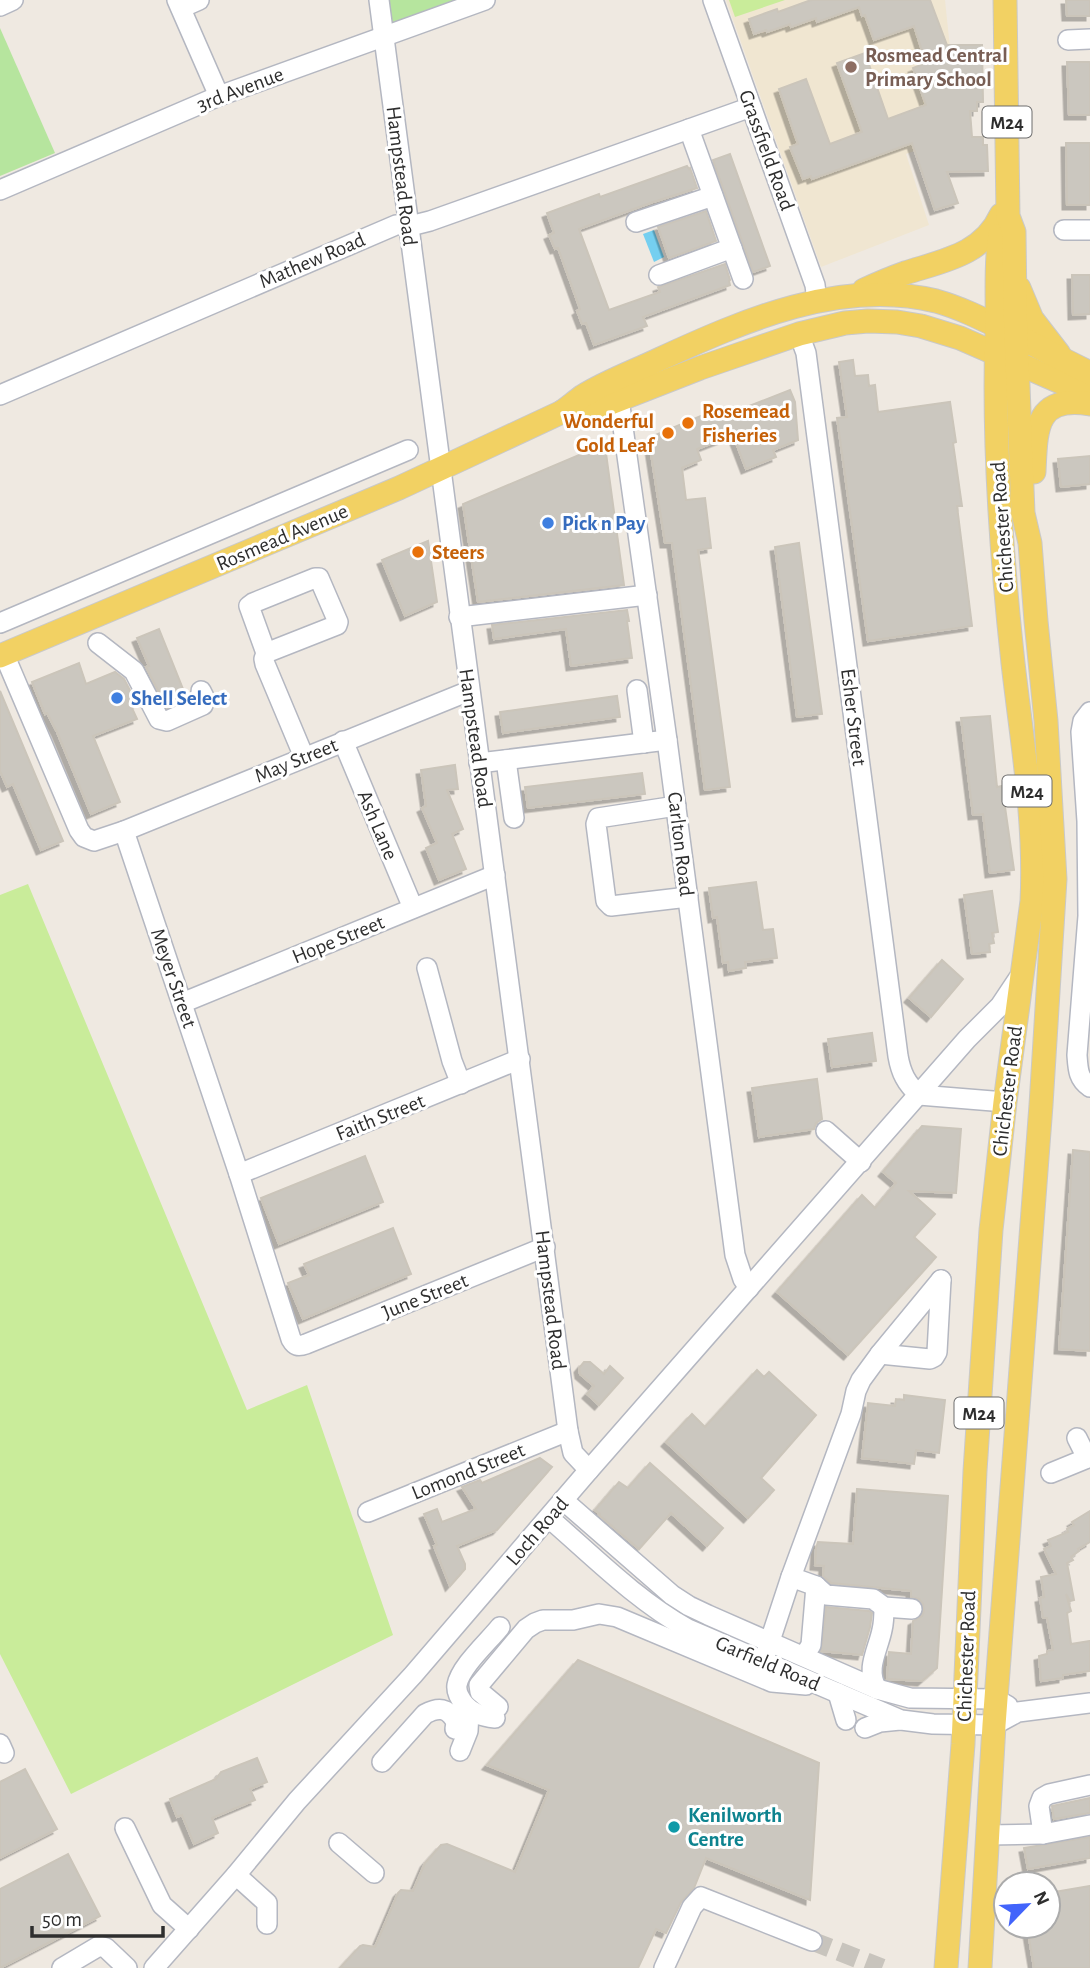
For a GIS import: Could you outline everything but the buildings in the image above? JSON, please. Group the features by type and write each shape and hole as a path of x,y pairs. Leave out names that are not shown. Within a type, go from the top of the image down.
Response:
{"main road":[{"name":"Chichester Road","path":"946,1968 965,1699 976,1457 991,1230 1032,901 1033,852 996,463 996,354 1007,331 1014,232 1008,209 1005,0"},
{"name":"Chichester Road","path":"980,1968 994,1725 1039,1132 1055,879 1050,769 1030,543 1023,513 1018,363 996,287 999,241 1008,209"},
{"path":"855,295 902,274 967,253 988,237 1008,209"},
{"path":"1013,261 1021,293 1032,319 1063,359"},
{"name":"Rosmead Avenue","path":"2,655 440,469 562,412 584,395 707,338 771,314 817,301 855,295 891,295 936,302 964,311 1090,373"},
{"name":"Rosmead Avenue","path":"562,412 590,411 700,368 799,334 845,323 868,321 921,326 960,338 1090,395"},
{"path":"707,338 730,337 775,326 786,327 799,334"},
{"path":"1030,543 1034,517 1036,440 1042,418 1060,403 1090,404"}],"street":[{"path":"0,6 13,0"},
{"name":"Hampstead Road","path":"379,0 568,1431 573,1453 589,1470"},
{"name":"3rd Avenue","path":"0,190 219,96 485,0"},
{"name":"Grassfield Road","path":"713,0 811,274 817,301"},
{"path":"186,3 219,96"},
{"path":"1068,40 1090,39"},
{"name":"Mathew Road","path":"0,395 385,229 430,221 751,107"},
{"path":"689,129 743,279"},
{"path":"636,222 713,196"},
{"path":"1064,230 1090,230"},
{"path":"659,275 732,248"},
{"name":"Esher Street","path":"799,334 806,353 898,1056 901,1072 908,1085 919,1094"},
{"name":"Carlton Road","path":"619,399 735,1255 749,1288"},
{"path":"0,623 408,450"},
{"path":"187,545 198,572"},
{"path":"266,653 337,625 319,578 250,604 249,609 266,653 265,664 304,757"},
{"path":"459,617 647,595"},
{"path":"98,643 134,671 155,716 163,721 203,705 205,699 201,691"},
{"path":"2,655 84,837 99,841 124,831"},
{"path":"637,690 645,743"},
{"name":"May Street","path":"124,831 469,691"},
{"path":"1089,1086 1079,1075 1077,1055 1089,915 1087,821 1081,732 1083,721 1090,712"},
{"path":"479,762 667,740"},
{"name":"Ash Lane","path":"343,741 413,908"},
{"path":"506,760 514,818"},
{"path":"676,806 598,818 596,824 606,901 611,906 688,897"},
{"name":"Meyer Street","path":"124,831 239,1174 291,1339 297,1346 306,1344"},
{"name":"Hope Street","path":"182,1003 495,875"},
{"path":"428,968 452,1061 461,1084"},
{"name":"Loch Road","path":"154,1968 297,1801 413,1675 589,1470 919,1094 1000,1006 1023,972"},
{"name":"Faith Street","path":"239,1174 520,1059"},
{"path":"919,1094 1005,1102"},
{"path":"826,1131 860,1162"},
{"name":"June Street","path":"306,1344 545,1247"},
{"path":"764,1661 791,1577 851,1414 856,1391 880,1354"},
{"name":"Lomond Street","path":"368,1512 568,1431"},
{"path":"1051,1473 1088,1457 1077,1438"},
{"name":"Garfield Road","path":"563,1500 672,1595 708,1615 877,1689 910,1698 996,1699"},
{"name":"Garfield Road","path":"549,1518 630,1588 670,1619 688,1629 901,1720 933,1724 994,1725"},
{"path":"791,1577 816,1586 826,1595 873,1599 884,1607 912,1609"},
{"path":"804,1656 811,1645 816,1586"},
{"path":"877,1689 871,1669 883,1628 884,1607"},
{"path":"500,1628 462,1672 457,1684 458,1694 469,1708 486,1717 497,1713 480,1692 479,1685 526,1629 543,1620 605,1614 772,1682 816,1684"},
{"path":"838,1693 846,1720"},
{"path":"996,1699 1018,1712"},
{"path":"994,1725 1018,1712 1090,1703"},
{"path":"460,1751 468,1731 469,1708"},
{"path":"382,1762 425,1714 433,1710 447,1710 456,1722 455,1729"},
{"path":"865,1728 880,1721 901,1720"},
{"path":"1043,1833 1039,1806 1042,1798 1090,1785"},
{"path":"988,1835 1043,1833 1090,1825"},
{"path":"125,1828 162,1905 188,1929"},
{"path":"338,1843 374,1873"},
{"path":"236,1875 267,1903 267,1924"},
{"path":"664,1968 692,1907 701,1897 812,1941"},
{"path":"62,1968 100,1946 106,1948 127,1968"}],"shaded area":[{"name":"Rosmead Central Primary School","path":"726,0 945,0 959,135 906,154 929,225 821,267"}],"green space":[{"path":"389,0 470,0 393,25"},
{"path":"729,0 785,0 735,17"},
{"path":"0,28 55,153 0,176"},
{"path":"28,884 247,1410 307,1385 393,1635 71,1794 0,1654 0,895"}],"water":[{"path":"654,230 664,257 654,262 643,234"}],"tunnel":[{"path":"812,1941 882,1968"}],"place":[{"name":"Rosmead Central Primary School","path":"851,67"},
{"name":"Rosemead Fisheries","path":"688,423"},
{"name":"Wonderful Gold Leaf","path":"668,433"},
{"name":"Pick n Pay","path":"548,523"},
{"name":"Steers","path":"418,552"},
{"name":"Shell Select","path":"117,698"},
{"name":"Kenilworth Centre","path":"674,1827"}]}
